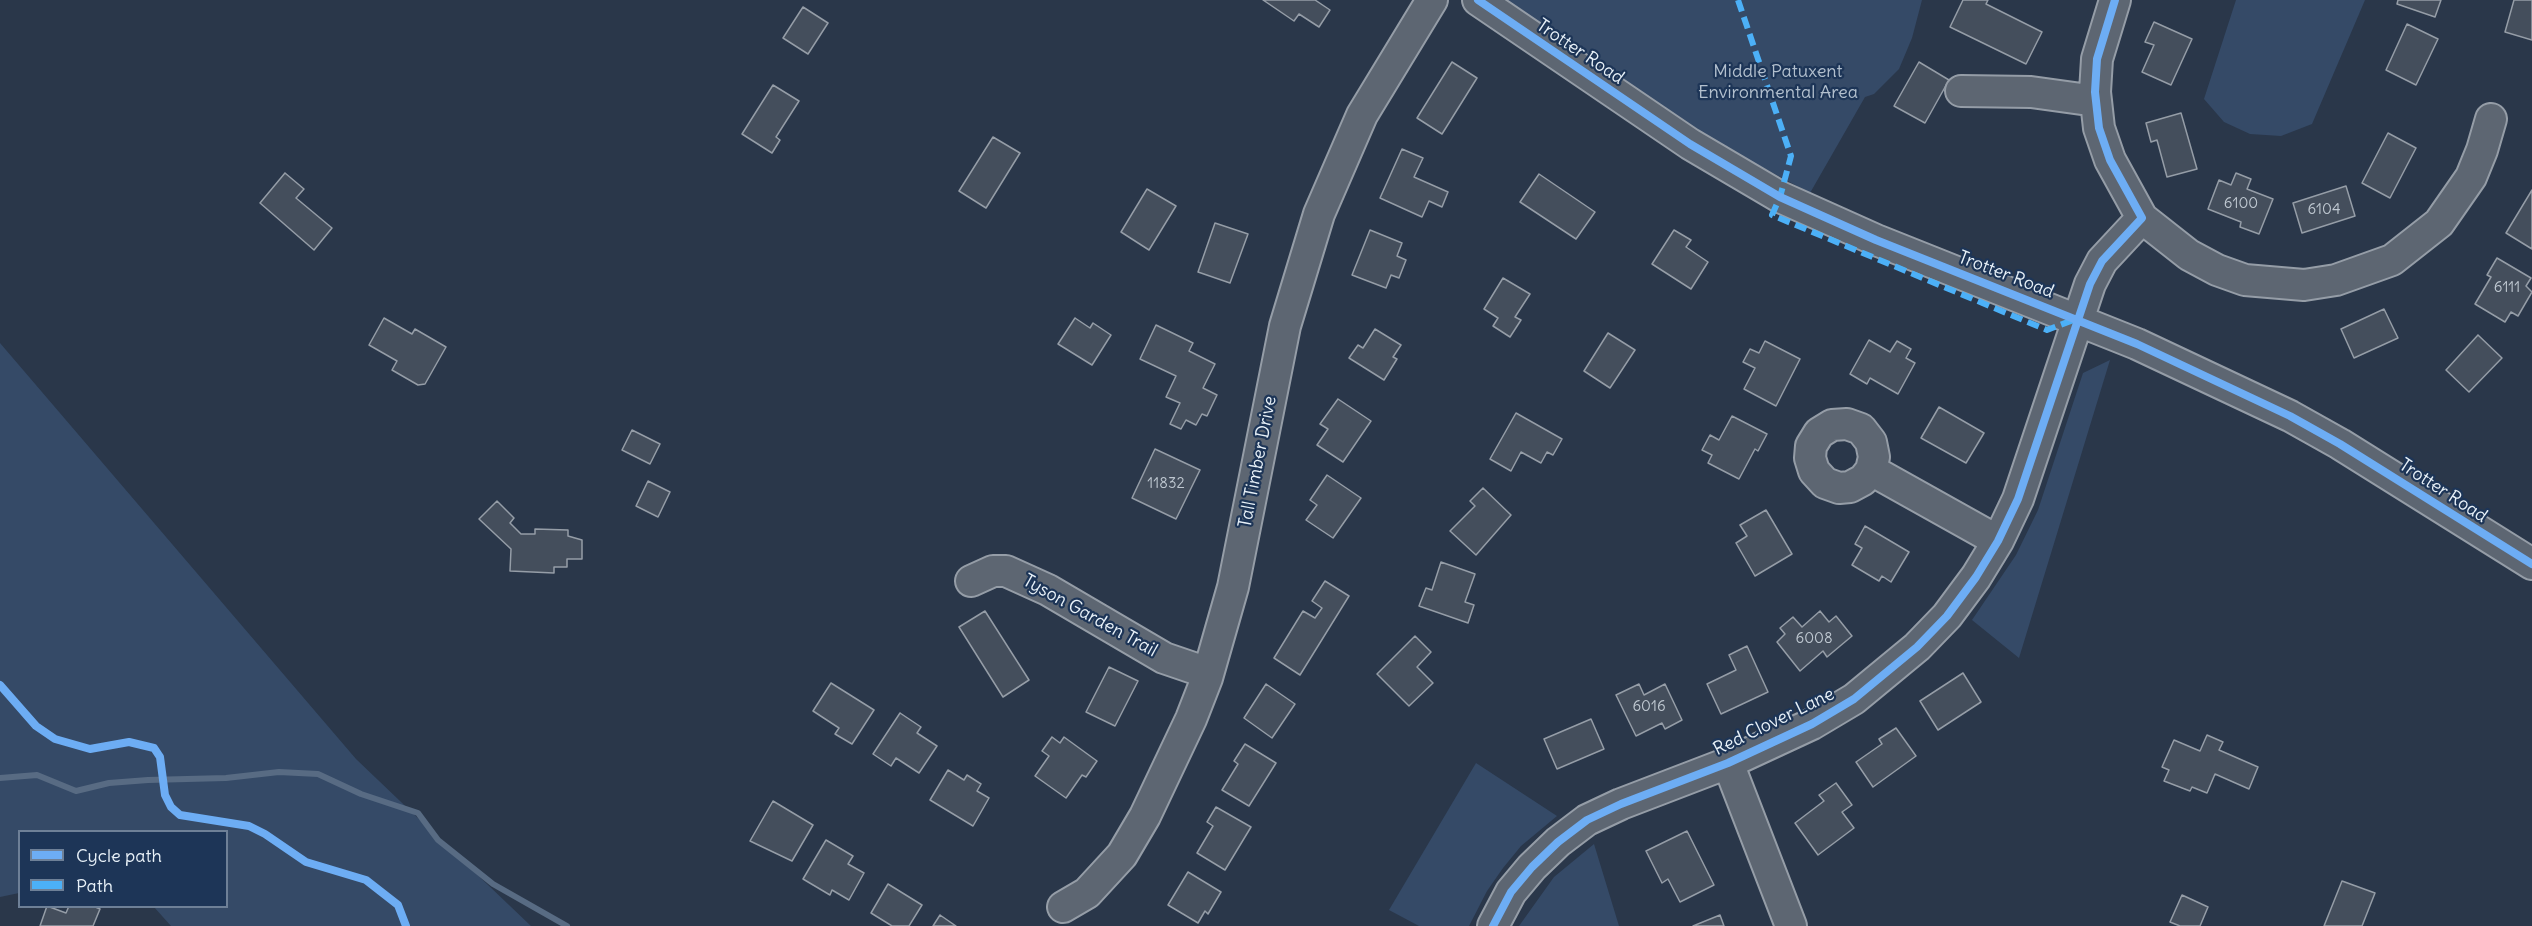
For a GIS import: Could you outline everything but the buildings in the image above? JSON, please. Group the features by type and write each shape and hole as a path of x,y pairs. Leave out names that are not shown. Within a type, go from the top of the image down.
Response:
{"street":[{"name":"Tall Timber Drive","path":"1064,907 1087,893 1122,855 1168,770 1208,673 1233,587 1285,326 1319,214 1362,115 1432,0"},
{"name":"Trotter Road","path":"1478,0 1690,144 1780,197 1876,240 2078,318 2290,416 2360,455 2532,564"},
{"path":"2115,0 2097,59 2096,101 2099,128 2110,160 2142,218 2189,255 2217,270 2245,280 2304,285 2336,280 2392,260 2439,223 2471,177 2491,118"},
{"path":"1961,91 2031,92 2096,101"},
{"name":"Red Clover Lane","path":"1493,926 1511,892 1532,867 1558,842 1587,820 1621,804 1728,763 1812,724 1854,699 1886,675 1947,616 1998,541 2018,499 2035,455 2078,318 2102,261 2142,218"},
{"path":"1870,470 1998,541"},
{"name":"Tyson Garden Trail","path":"972,581 993,571 1006,571 1067,601 1164,658 1208,673"},
{"path":"1728,763 1791,926"}],"green space":[{"name":"Middle Patuxent Environmental Area","path":"1504,0 1922,0 1912,38 1899,69 1874,94 1865,97 1810,193 1719,144"},
{"path":"2236,0 2365,0 2312,124 2281,136 2250,134 2224,122 2204,99"},
{"path":"0,343 356,759 531,926 171,926 155,908 228,908 228,830 18,830 18,893 0,897"},
{"path":"2110,360 2019,658 1972,620 2016,555 2038,510 2083,373"},
{"path":"1476,763 1557,816 1521,846 1503,868 1487,891 1469,926 1419,926 1389,910"},
{"path":"1594,844 1619,926 1519,926 1554,877"}],"waterway":[{"path":"0,778 37,775 76,791 109,783 148,780 226,778 279,772 318,774 361,794 418,813 438,840 493,884 567,926"}],"marked path":[{"path":"1738,0 1791,156 1780,197 1772,215 2047,330 2076,319"}],"cycle path":[{"path":"1478,0 1690,144 1780,197 1876,240 2137,344 2290,416 2340,444 2532,564"},
{"path":"1493,926 1511,892 1532,867 1558,842 1587,820 1621,804 1728,763 1812,724 1854,699 1917,647 1947,616 1976,577 1998,541 2018,499 2090,284 2102,261 2142,218 2110,160 2099,128 2095,92 2097,59 2115,0"},
{"path":"0,685 36,726 55,739 90,749 129,742 154,748 160,757 165,795 171,807 180,815 249,826 306,862 366,880 398,905 406,926"}]}
